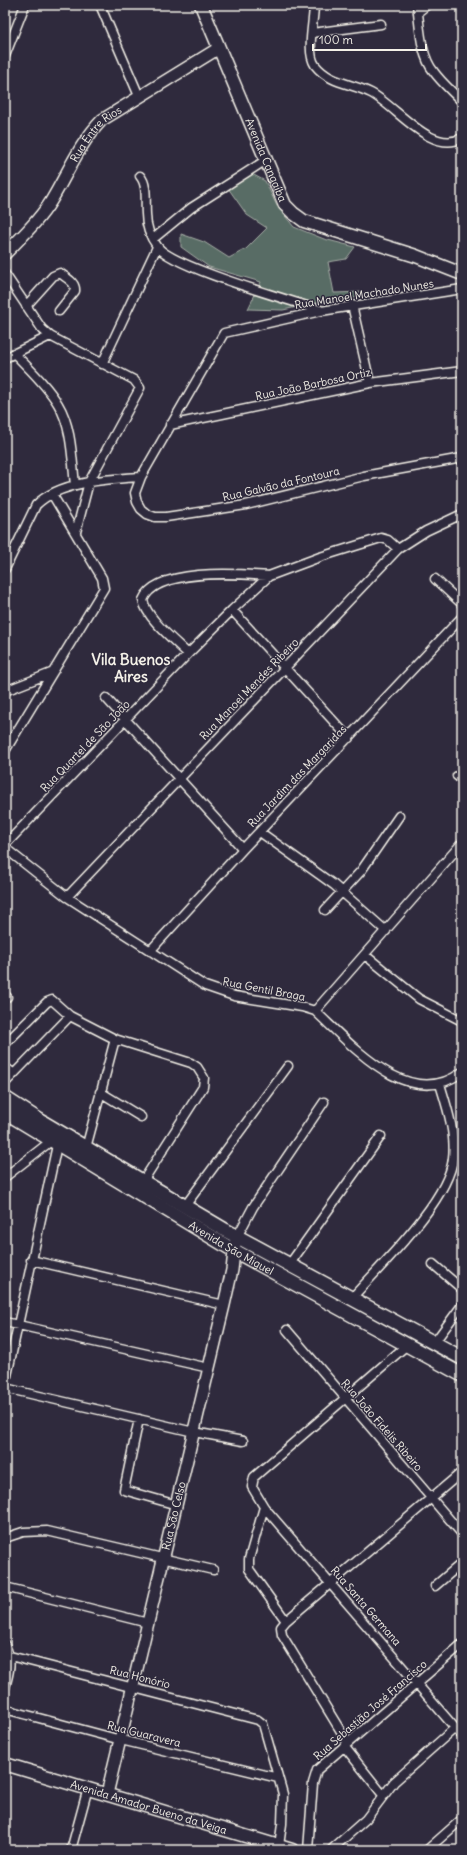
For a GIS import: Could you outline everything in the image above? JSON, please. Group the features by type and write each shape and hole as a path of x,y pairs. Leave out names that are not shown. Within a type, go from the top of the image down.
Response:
{"main road":[{"name":"Avenida Cangaíba","path":"201,5 266,160 286,205 293,213 304,221 416,256 462,274"},
{"name":"Avenida São Miguel","path":"5,1098 86,1148 237,1236 462,1358"},
{"name":"Avenida São Miguel","path":"5,1112 233,1250 462,1375"},
{"name":"Avenida Amador Bueno da Veiga","path":"5,1764 107,1794 259,1845 279,1846 292,1850"}],"street":[{"path":"5,56 25,5"},
{"path":"100,5 139,96"},
{"path":"314,5 312,60 326,76 337,82 374,94 400,116 430,137 442,142 450,142 462,138"},
{"path":"427,5 417,8 425,54 434,72 462,102"},
{"path":"312,33 381,24"},
{"name":"Rua Entre Rios","path":"5,254 44,211 69,165 90,133 102,120 219,48"},
{"path":"153,239 192,208 266,160"},
{"path":"140,176 145,186 148,228 157,247 162,251 194,268 321,311"},
{"path":"102,364 157,247"},
{"path":"26,306 53,276 60,273 73,284 75,291 59,311"},
{"path":"5,274 42,329 50,336 134,380 139,385 140,392 89,482 76,532"},
{"name":"Rua Manoel Machado Nunes","path":"141,477 224,333 352,305 461,288"},
{"path":"352,305 370,384"},
{"path":"5,358 50,336"},
{"path":"14,353 46,389 58,404 64,415 68,432 75,485"},
{"name":"Rua João Barbosa Ortiz","path":"170,425 370,384 462,371"},
{"name":"Rua Galvão da Fontoura","path":"141,477 135,493 137,502 141,509 147,514 155,517 166,517 246,505 364,476 462,458"},
{"path":"5,569 36,505 52,494 75,485 89,482 141,477"},
{"path":"5,751 104,588 102,578 52,494"},
{"name":"Rua Manoel Mendes Ribeiro","path":"67,897 398,549 426,531 462,514"},
{"name":"Rua Quartel de São João","path":"5,845 188,654 232,610 270,576 320,557 381,538 388,540 398,549"},
{"path":"188,654 144,606 143,600 149,590 166,582 205,574 270,576"},
{"path":"435,579 462,604"},
{"path":"232,610 349,738"},
{"name":"Rua Jardim das Margaridas","path":"150,951 243,849 462,617"},
{"path":"5,691 51,673"},
{"path":"106,698 243,849"},
{"path":"325,910 364,866 399,816"},
{"path":"260,832 342,892 386,931"},
{"path":"315,1011 461,846"},
{"name":"Rua Gentil Braga","path":"5,848 67,897 205,986 218,992 302,1007 315,1011 376,1066 391,1076 408,1083 440,1084"},
{"path":"365,955 419,999 462,1021"},
{"path":"5,1044 48,1000 54,1001 70,1016 115,1039 192,1063 197,1067 204,1078 202,1087 143,1181"},
{"path":"5,1083 70,1016"},
{"path":"86,1148 115,1039"},
{"path":"185,1206 288,1066"},
{"path":"5,1067 14,1074"},
{"path":"351,1299 430,1209 446,1182 452,1169 454,1157 453,1142 440,1084 462,1072"},
{"path":"100,1092 141,1117"},
{"path":"237,1236 253,1207 324,1102"},
{"path":"289,1265 380,1136"},
{"path":"5,1177 54,1143"},
{"path":"54,1143 5,1386 194,1432 243,1441"},
{"name":"Rua São Celso","path":"107,1794 224,1305 232,1270 233,1250 237,1236"},
{"path":"31,1260 224,1305"},
{"path":"433,1264 462,1290"},
{"path":"434,1343 462,1305"},
{"path":"5,1322 209,1368"},
{"name":"Rua João Fidelis Ribeiro","path":"287,1330 462,1534"},
{"path":"345,1398 407,1345"},
{"name":"Rua Santa Germana","path":"345,1398 254,1477 252,1483 253,1490 264,1507 418,1683 462,1736"},
{"path":"139,1419 124,1490 177,1505"},
{"path":"383,1795 346,1745 282,1635 281,1627 462,1472"},
{"path":"264,1507 249,1559 249,1569 286,1622"},
{"path":"5,1538 23,1532 47,1531 214,1570"},
{"path":"435,1586 462,1563"},
{"path":"5,1588 148,1623"},
{"name":"Rua Sebastião José Francisco","path":"308,1850 315,1776 317,1770 462,1644"},
{"path":"5,1645 10,1656 10,1665 5,1688"},
{"name":"Rua Honório","path":"10,1656 258,1720 262,1724 278,1778"},
{"name":"Rua Guaravera","path":"5,1709 121,1740 278,1778"},
{"path":"331,1850 366,1819 383,1795 402,1774 455,1728"},
{"path":"278,1778 283,1797 279,1846"},
{"path":"71,1850 88,1788"},
{"path":"427,1850 462,1819"}],"green space":[{"path":"252,174 265,181 277,206 294,227 324,239 355,247 346,259 328,262 334,293 362,292 362,297 320,302 283,310 248,309 261,282 209,267 181,247 181,234 204,242 229,258 246,249 267,228 247,215 228,188"}],"district":[{"name":"Vila Buenos Aires","path":"131,668"}]}
